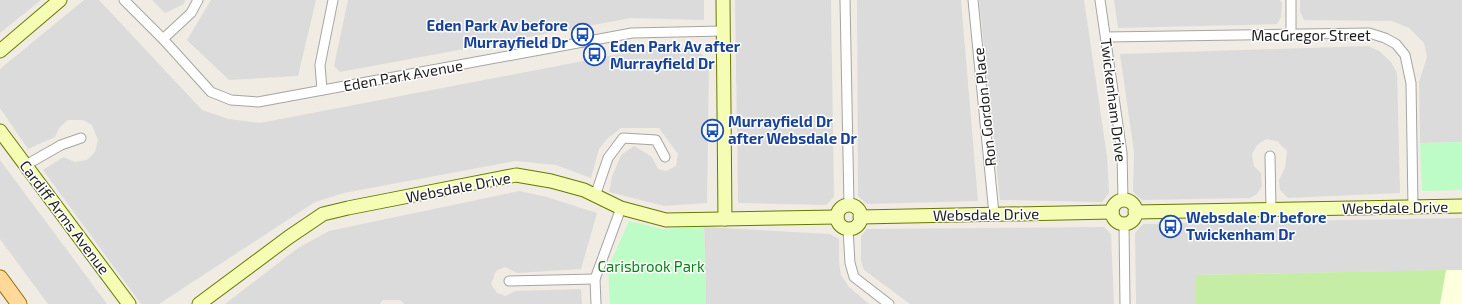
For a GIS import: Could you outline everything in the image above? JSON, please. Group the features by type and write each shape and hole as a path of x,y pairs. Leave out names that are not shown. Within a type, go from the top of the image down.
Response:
{"main road":[{"path":"0,278 19,304"}],"street":[{"path":"0,51 60,0"},
{"name":"Eden Park Avenue","path":"124,0 163,39 211,92 231,100 258,102 632,33 723,31"},
{"path":"163,39 192,13 198,0"},
{"path":"322,90 320,65 334,0"},
{"path":"723,0 725,219"},
{"path":"845,0 849,205"},
{"name":"Ron Gordon Place","path":"973,0 994,214"},
{"name":"Twickenham Drive","path":"1100,0 1122,153 1123,200"},
{"path":"1291,0 1291,34"},
{"name":"MacGregor Street","path":"1106,37 1369,33 1385,38 1396,44 1405,55 1412,83 1413,207"},
{"name":"Cardiff Arms Avenue","path":"0,131 129,304"},
{"path":"26,165 61,146 80,138"},
{"path":"596,196 608,158 623,138 656,140 665,157"},
{"path":"1270,156 1271,209"},
{"name":"Websdale Drive","path":"198,304 289,237 323,214 516,175 551,181 584,190 621,208 666,220 837,217"},
{"path":"1123,200 1130,202 1133,205 1135,212 1135,216 1131,221 1124,224 1115,220 1112,212 1114,205 1123,200"},
{"path":"849,205 858,210 860,216 856,227 848,229 842,227 837,217 842,208 849,205"},
{"name":"Websdale Drive","path":"1135,212 1462,206"},
{"path":"596,304 595,279 621,208"},
{"name":"Websdale Drive","path":"860,216 1112,212"},
{"path":"1124,224 1125,304"},
{"path":"848,229 850,263 854,277 889,304"},
{"path":"509,281 595,279"}],"shaded area":[{"path":"0,0 41,0 0,33"},
{"path":"84,0 99,0 202,110 229,119 260,123 635,51 697,48 709,63 707,203 664,206 609,192 612,177 621,155 634,146 652,157 658,169 666,171 676,166 678,154 659,128 621,128 608,138 599,149 591,178 556,165 515,161 344,193 315,202 159,304 141,304 43,170 63,157 75,162 87,160 95,152 98,140 92,125 83,120 68,120 59,128 55,137 28,149 0,108 0,69"},
{"path":"152,0 185,0 184,4 165,13"},
{"path":"211,0 316,0 298,76 229,80 187,40"},
{"path":"348,0 704,0 704,20 631,18 340,72 334,66"},
{"path":"735,0 831,0 834,197 826,205 738,203"},
{"path":"857,0 961,0 978,201 867,204 858,196"},
{"path":"979,0 1084,0 1107,156 1109,193 1102,202 1000,200"},
{"path":"1114,0 1280,0 1282,3 1281,17 1277,24 1118,28"},
{"path":"1300,0 1462,0 1462,142 1420,143 1419,82 1427,57 1424,43 1409,28 1392,21 1304,20 1300,11"},
{"path":"1368,46 1379,51 1391,62 1397,73 1400,193 1288,198 1280,190 1279,180 1285,168 1287,151 1277,141 1266,139 1257,145 1252,154 1254,166 1261,173 1262,186 1257,194 1250,198 1142,200 1133,192 1134,152 1120,54"},
{"path":"0,160 107,304 48,304 0,239"},
{"path":"519,191 547,197 597,213 581,269 517,273 505,267 496,271 491,284 497,293 506,296 515,291 581,289 582,304 404,304 400,300 383,300 380,304 225,304 298,248 329,231"},
{"path":"1462,218 1462,270 1196,275 1196,304 1136,304 1135,233 1143,224"},
{"path":"704,227 830,234 839,239 839,262 841,275 849,287 869,304 706,304"},
{"path":"1104,227 1111,234 1114,304 910,304 864,270 861,261 861,236 867,229"},
{"path":"1446,270 1462,270 1462,304 1440,304"}],"green space":[{"path":"1462,142 1462,190 1422,191 1420,143"},
{"name":"Carisbrook Park","path":"629,221 662,229 704,227 706,304 610,304 608,268"},
{"path":"1446,270 1440,304 1196,304 1196,275"}],"place":[{"name":"Eden Park Av before Murrayfield Dr","path":"583,34"},
{"name":"Eden Park Av after Murrayfield Dr","path":"594,55"},
{"name":"Murrayfield Dr after Websdale Dr","path":"712,130"},
{"name":"Websdale Dr before Twickenham Dr","path":"1170,226"}]}
